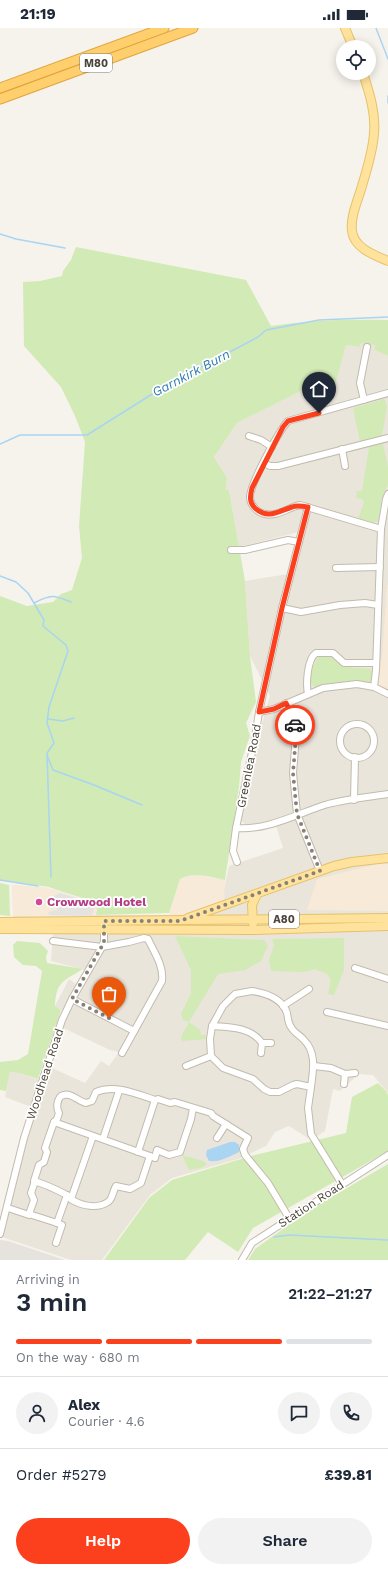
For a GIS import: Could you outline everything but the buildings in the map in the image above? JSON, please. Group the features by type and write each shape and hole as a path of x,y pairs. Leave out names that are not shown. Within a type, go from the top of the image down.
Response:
{"highway":[{"name":"M80","path":"0,88 164,28"},
{"name":"M80","path":"0,99 193,28"}],"main road":[{"path":"345,28 350,40"},
{"path":"365,80 370,98 374,132 368,164 353,220 352,231 356,240 365,249 388,261"},
{"path":"180,921 320,871 352,862 388,858"},
{"path":"253,930 252,902 257,894"},
{"name":"A80","path":"0,929 180,921 388,918"},
{"name":"A80","path":"0,922 253,930 388,926"}],"street":[{"path":"364,400 360,383 367,347"},
{"path":"381,529 300,505 293,506 277,514 266,514 258,511 251,504 250,497 252,488 272,447 288,421 388,393"},
{"path":"249,436 261,440 272,447"},
{"path":"264,463 270,466 278,466 388,438"},
{"path":"342,449 346,466"},
{"path":"374,687 381,529 388,494"},
{"name":"Greenlea Road","path":"237,862 233,851 236,828 259,712 282,608 308,507"},
{"path":"231,550 245,550 288,540 299,542"},
{"path":"336,568 380,567"},
{"path":"282,608 301,612 340,605 365,603 378,605"},
{"path":"308,694 306,687 308,672 311,660 316,653 333,654 344,663 376,664"},
{"path":"259,712 274,709 323,688 357,684 374,687 388,694"},
{"path":"286,703 294,719 296,736 293,773 297,814 320,871"},
{"path":"358,724 367,727 373,734 374,746 365,756 355,757 345,751 342,747 341,738 347,728 358,724"},
{"path":"354,800 355,757"},
{"path":"236,828 248,829 273,823 329,804 388,794"},
{"name":"Woodhead Road","path":"0,1234 24,1138 62,1020 102,946 104,941 104,925"},
{"path":"53,941 102,946 144,938 148,939 162,968 162,982 122,1053"},
{"path":"355,968 388,979"},
{"path":"282,1006 309,989"},
{"path":"311,1087 297,1084 279,1092 270,1092 264,1089 253,1079 223,1068 211,1056 210,1039 212,1026 223,1006 235,994 252,991 266,993 272,996 286,1012 289,1025 309,1046 314,1066 311,1087 308,1108 311,1134 342,1184"},
{"path":"72,999 134,1031"},
{"path":"326,1012 388,1026"},
{"path":"212,1026 234,1027 251,1033 262,1044"},
{"path":"262,1044 271,1042"},
{"path":"261,1054 262,1044"},
{"path":"186,1066 211,1056"},
{"path":"314,1066 332,1068 345,1074 355,1073"},
{"path":"344,1084 345,1074"},
{"path":"29,1214 34,1200 31,1193 34,1181 39,1165 44,1162 47,1152 45,1148 54,1122 59,1113 56,1109 58,1100 61,1096 68,1094 74,1096 79,1101 86,1103 92,1101 96,1092 102,1090 127,1091 155,1100 158,1099 170,1103 175,1102 211,1113 213,1116 248,1138 243,1149 245,1155 268,1183 289,1218"},
{"path":"103,1139 119,1091"},
{"path":"138,1152 155,1100"},
{"path":"54,1122 155,1158 157,1150 169,1155 180,1152 193,1108"},
{"path":"217,1138 226,1124"},
{"path":"57,1223 93,1136"},
{"name":"Station Road","path":"242,1260 252,1244 289,1218 388,1155"},
{"path":"35,1181 50,1186 55,1190 90,1206 108,1203 111,1200 116,1186 130,1189 141,1183 150,1156"},
{"path":"11,1209 29,1216 29,1214 62,1224 56,1243"}],"shaded area":[{"path":"361,342 375,345 374,350 388,356 388,1093 373,1075 359,1074 340,1091 333,1089 325,1131 311,1140 289,1126 275,1132 266,1146 238,1159 172,1178 150,1195 102,1260 71,1260 2,1237 29,1131 52,1068 85,1083 101,1061 109,1066 119,1052 110,1050 57,1025 62,1010 55,1006 69,979 76,984 85,970 51,961 53,934 14,934 12,885 47,888 98,904 95,915 170,915 184,917 223,902 229,866 283,848 274,819 247,826 240,820 259,734 270,696 250,656 245,581 294,573 303,531 239,547 229,490 226,490 227,478 214,457 237,423 303,390 335,386 346,345 360,347"},
{"path":"387,585 388,689 377,684 382,657"},
{"path":"378,864 388,864 388,911 307,910 317,879"},
{"path":"185,875 200,875 225,880 224,902 184,917 170,915 169,913 180,879"},
{"path":"12,885 47,888 98,904 95,915 88,917 13,916"},
{"path":"60,893 95,904 92,916 49,915 48,912 57,910 54,896"},
{"path":"10,1072 19,1073 39,1080 31,1107 5,1097"},
{"path":"0,1240 8,1241 65,1260 0,1260"}],"green space":[{"path":"76,247 246,280 271,326 330,320 388,320 388,356 374,350 375,345 361,343 360,347 346,345 335,386 303,390 237,423 214,457 227,478 226,490 229,490 245,581 250,656 256,702 246,723 250,736 241,762 239,787 225,880 196,875 190,875 180,879 169,913 96,915 98,903 49,887 0,880 0,596 27,606 53,602 61,594 72,590 82,558 79,526 85,442 75,416 61,387 24,346 23,282 40,281 62,276 63,271 71,260"},
{"path":"384,399 387,406 382,436 360,442 353,408"},
{"path":"383,444 388,467 388,485 382,497 378,521 373,523 358,519 364,502 362,499 356,498 357,491 362,491 369,447"},
{"path":"319,656 330,656 344,667 371,669 373,677 370,682 317,688 311,682 310,677 312,668"},
{"path":"0,883 9,885 10,916 0,915"},
{"path":"175,936 264,940 268,946 261,961 245,970 218,974 189,1022 183,1020 181,1014 191,993 191,970"},
{"path":"344,938 344,970 334,995 328,994 331,980 327,974 315,969 304,972 271,971 269,960 274,945 272,939"},
{"path":"17,941 40,943 48,951 46,957 47,963 83,969 66,979 59,986 55,1006 61,1010 38,1079 19,1073 10,1072 6,1091 0,1090 0,1062 18,1060 28,1054 42,971 36,966 23,965 14,957 13,945"},
{"path":"189,1022 200,1030 201,1035 206,1035 206,1039 183,1041 181,1039"},
{"path":"378,1083 388,1095 388,1151 253,1228 238,1252 208,1232 185,1260 104,1260 149,1198 172,1180 251,1156 346,1133 352,1097"},
{"path":"182,1155 203,1161 207,1164 201,1168 189,1170"},
{"path":"388,1164 388,1260 248,1260 255,1249 311,1209"}],"water":[{"path":"230,1142 235,1142 239,1145 239,1152 221,1160 209,1161 206,1155 207,1150"}],"waterway":[{"name":"Garnkirk Burn","path":"376,28 388,59"},
{"name":"Garnkirk Burn","path":"388,96 388,103"},
{"path":"0,234 16,239 65,248"},
{"name":"Garnkirk Burn","path":"0,444 20,435 87,435 165,386 258,337 266,330 319,320 388,317"},
{"path":"0,576 16,582 28,593 44,620 43,626 66,645 68,651 49,707 47,723 54,743 47,753 51,877"},
{"path":"34,603 52,596 71,602"},
{"path":"48,719 63,721 74,718"},
{"path":"47,755 53,770 142,805"},
{"path":"0,880 38,886"},
{"path":"274,1237 289,1235 388,1240"}],"way so far":[{"path":"109,1018 72,999 102,946 104,941 104,921 180,921 320,871 297,814 293,773 296,736 295,725"}],"place":[{"name":"Crowwood Hotel","path":"39,902"}],"route":[{"path":"295,725 294,719 286,703 274,709 259,712 282,608 308,507 300,505 293,506 277,514 266,514 258,511 251,504 250,497 252,488 283,427 288,421 319,413"}]}
